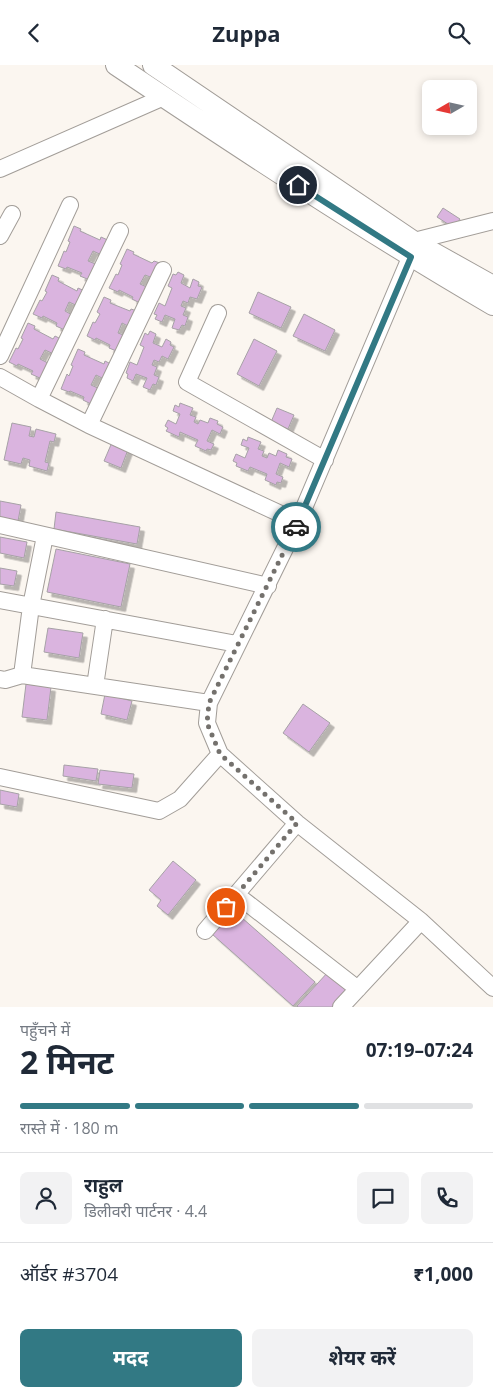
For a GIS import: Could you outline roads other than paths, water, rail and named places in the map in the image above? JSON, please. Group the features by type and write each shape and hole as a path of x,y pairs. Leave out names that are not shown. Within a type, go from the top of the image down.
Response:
{"main road":[{"path":"116,65 164,97 413,247 493,286"},
{"path":"153,65 493,305"}],"street":[{"path":"0,169 164,97"},
{"path":"0,356 70,205"},
{"path":"0,236 12,214"},
{"path":"493,221 413,247 326,460 298,523 209,703 207,723 220,754 297,823 421,921 493,988"},
{"path":"39,399 120,231"},
{"path":"89,425 163,269"},
{"path":"218,313 187,382 326,460"},
{"path":"0,377 89,425 298,523"},
{"path":"0,525 44,537 268,586"},
{"path":"22,675 31,605 44,537"},
{"path":"0,600 237,643"},
{"path":"95,686 105,619"},
{"path":"0,679 5,680 22,675 209,703"},
{"path":"0,777 159,811 180,799 220,754"},
{"path":"205,931 297,823"},
{"path":"237,895 358,989"},
{"path":"341,1007 421,921"}]}
